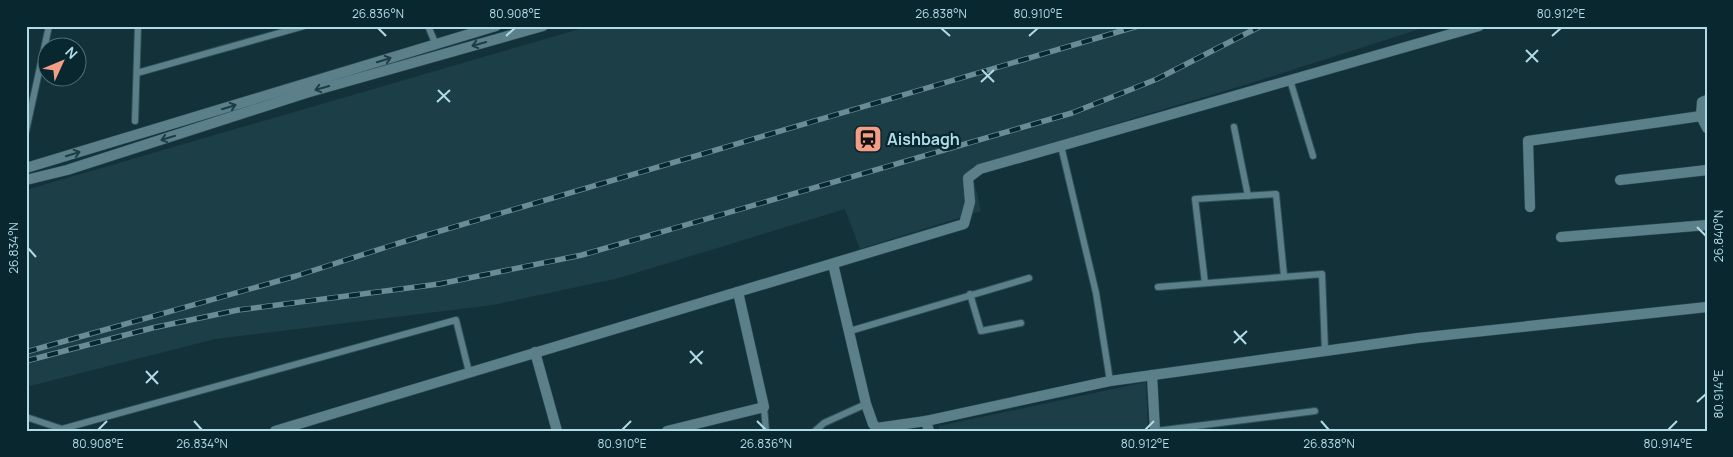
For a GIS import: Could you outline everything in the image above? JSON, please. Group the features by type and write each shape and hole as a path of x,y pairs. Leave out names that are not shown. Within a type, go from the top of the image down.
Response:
{"street":[{"path":"26,168 496,26"},
{"path":"26,180 94,161 306,93 542,26"},
{"path":"275,431 964,224 970,202 968,178 980,169 1479,26"},
{"path":"1707,100 1702,102 1701,116 1707,128"},
{"path":"1530,207 1528,140 1701,116"},
{"path":"1620,180 1707,170"},
{"path":"1562,237 1707,225"},
{"path":"833,264 866,404 877,430 928,426 1110,380 1418,338 1707,307"},
{"path":"674,430 764,407 738,292"},
{"path":"535,352 557,431"},
{"path":"1152,375 1156,431"}],"lane":[{"path":"26,131 49,26"},
{"path":"135,121 138,26"},
{"path":"137,72 304,26"},
{"path":"428,26 436,45"},
{"path":"1290,80 1312,156"},
{"path":"1234,126 1248,196"},
{"path":"1061,146 1096,293 1110,380"},
{"path":"1205,283 1196,199 1276,194 1284,276"},
{"path":"1158,287 1322,274 1325,351"},
{"path":"850,331 970,294 1030,278"},
{"path":"970,294 981,331 1021,323"},
{"path":"26,417 62,430 456,320 469,372"},
{"path":"815,431 824,423 866,404"},
{"path":"764,407 766,431"},
{"path":"1156,431 1315,411"}],"shaded area":[{"path":"590,26 1429,26 1248,84 971,167 981,211 860,249 845,209 619,278 493,305 215,339 26,387 26,190"},
{"path":"1146,382 1148,431 939,431 939,426"}],"railway":[{"path":"26,352 296,276 396,244 1138,26"},
{"path":"26,361 152,328 238,310 439,284 582,255 1072,113 1157,79 1261,26"}],"place":[{"name":"Aishbagh","path":"868,139"}]}
